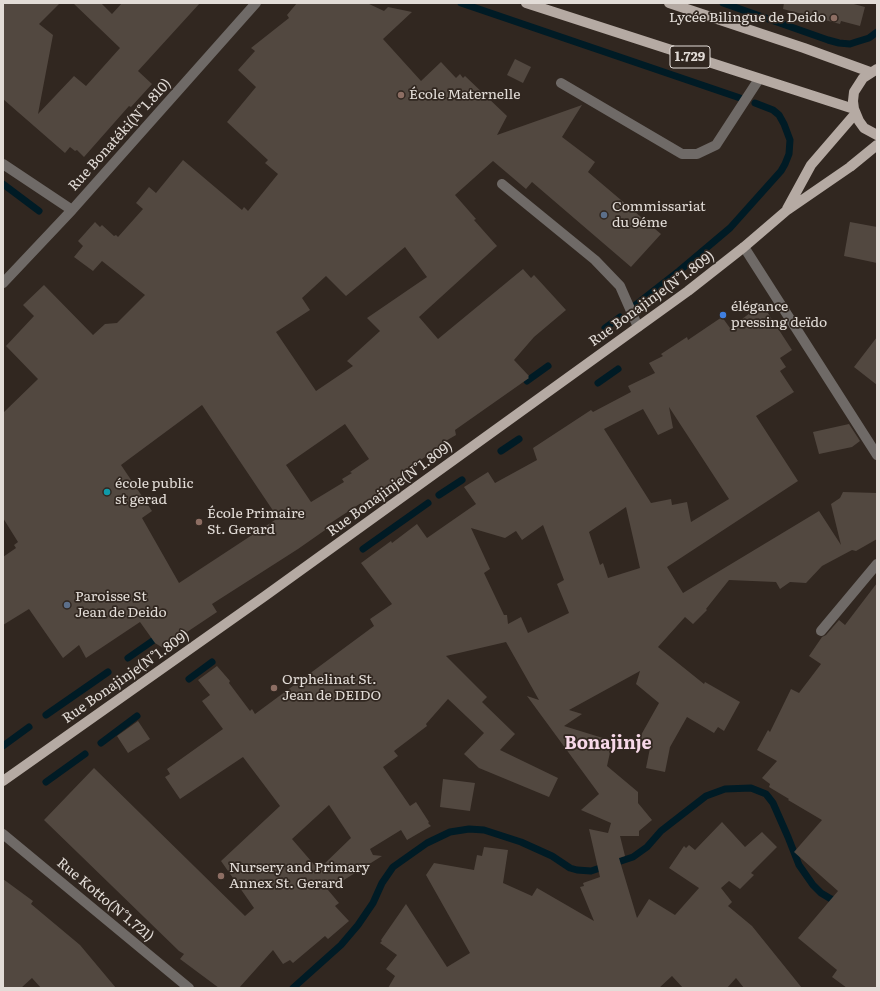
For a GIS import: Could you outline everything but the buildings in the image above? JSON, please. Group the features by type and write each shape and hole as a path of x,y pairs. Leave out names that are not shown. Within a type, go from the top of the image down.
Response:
{"main road":[{"name":"1.729","path":"526,3 855,112"},
{"path":"669,3 873,71"},
{"path":"873,71 863,78 854,92 855,112 864,128 877,135"},
{"name":"Rue Bonajinje(N°1.809)","path":"786,211 810,165 855,112"},
{"name":"Rue Bonajinje(N°1.809)","path":"3,780 265,596 688,291 744,247 786,211 850,168 877,145"}],"street":[{"name":"Rue Bonatéki(N°1.810)","path":"3,283 72,210 256,3"},
{"path":"561,84 682,154 697,154 716,145 759,79"},
{"path":"3,164 72,210"},
{"path":"502,184 595,260 620,286 638,327"},
{"path":"744,247 877,456"},
{"path":"820,631 877,564"},
{"name":"Rue Kotto(N°1.721)","path":"3,834 189,988"}],"waterway":[{"path":"461,3 743,99"},
{"path":"723,3 839,43 850,44 869,38 877,32"},
{"path":"633,307 730,228 781,171 789,154 790,140 784,124 779,115 773,110 755,103"},
{"path":"3,184 39,211"},
{"path":"605,328 620,317"},
{"path":"527,381 548,366"},
{"path":"598,383 618,369"},
{"path":"501,451 519,439"},
{"path":"439,495 462,480"},
{"path":"363,549 428,503"},
{"path":"128,658 161,635"},
{"path":"189,679 212,662"},
{"path":"46,715 108,672"},
{"path":"101,743 137,716"},
{"path":"3,746 29,727"},
{"path":"46,782 85,754"},
{"path":"293,988 341,945 358,925 373,903 382,883 393,867 427,843 450,832 469,829 484,830 521,842 552,856 570,868 591,871 633,857 647,847 661,831 706,796 725,789 751,788 766,794 773,803 799,865 813,885 821,893 831,899 840,901"}],"place":[{"name":"Lycée Bilingue de Deido","path":"834,18"},
{"name":"École Maternelle","path":"401,95"},
{"name":"Commissariat du 9éme","path":"604,215"},
{"name":"élégance pressing deïdo","path":"723,315"},
{"name":"école public st gerad","path":"107,492"},
{"name":"École Primaire St. Gerard","path":"199,522"},
{"name":"Paroisse St Jean de Deido","path":"67,605"},
{"name":"Orphelinat St. Jean de DEIDO","path":"274,688"},
{"name":"Nursery and Primary Annex St. Gerard","path":"221,876"}],"district":[{"name":"Bonajinje","path":"608,744"}]}
